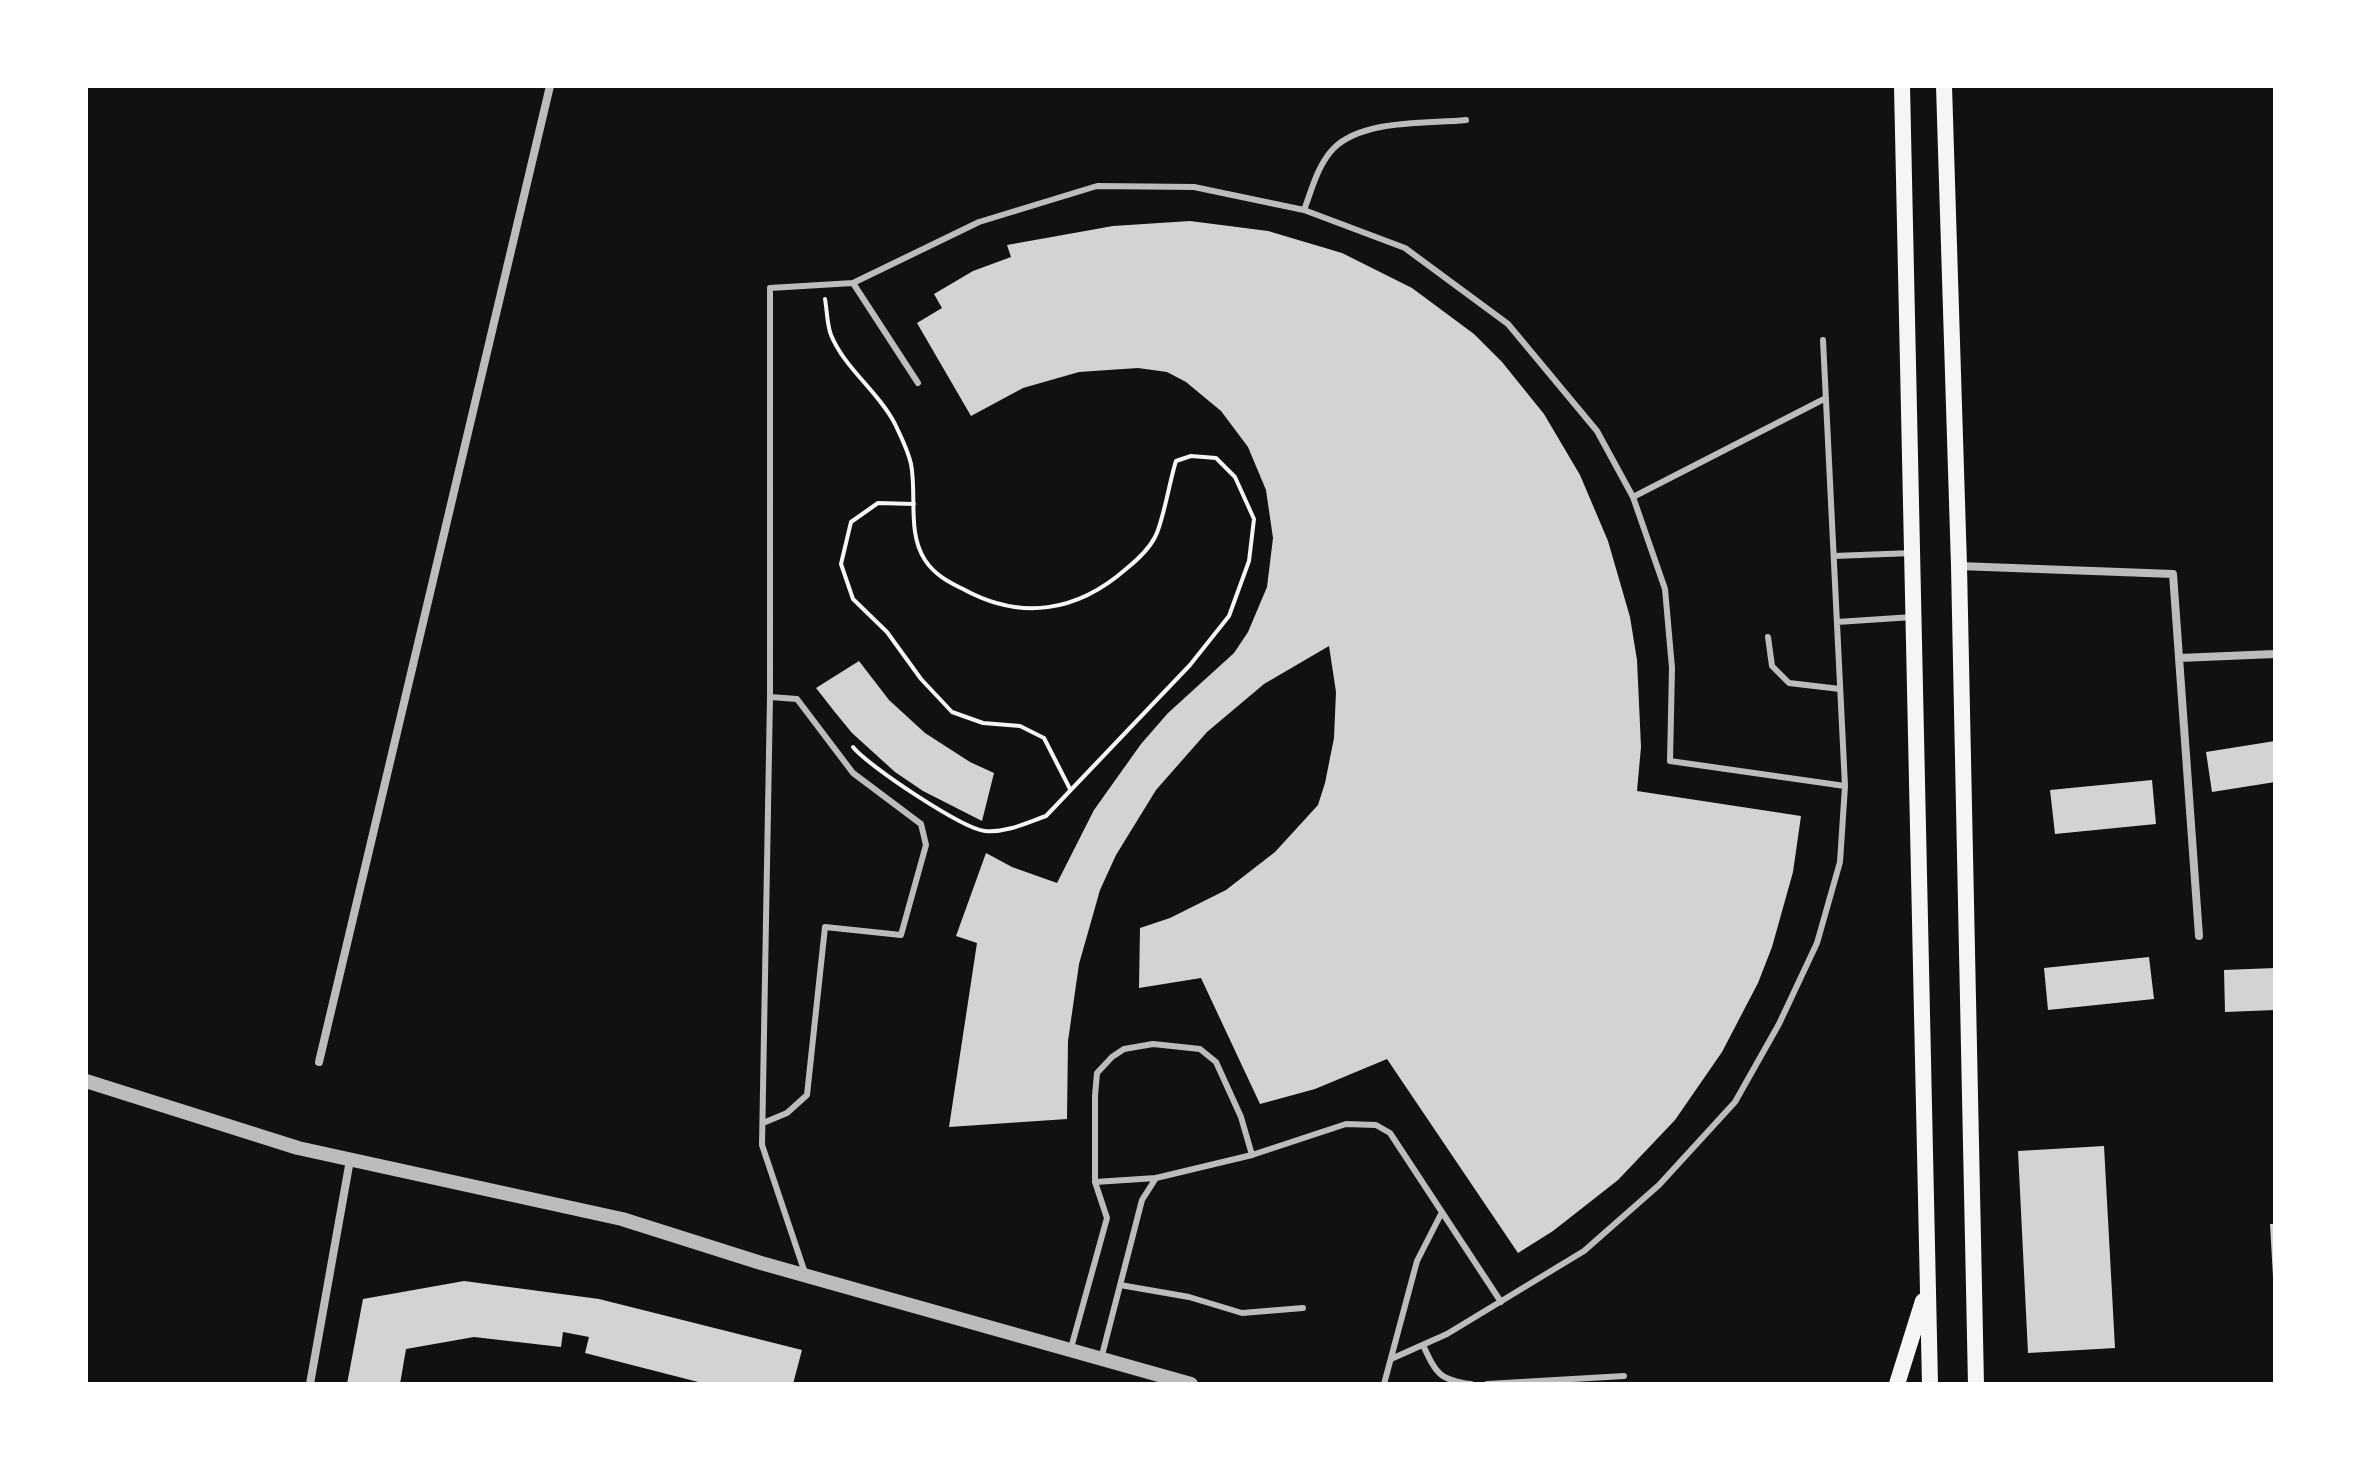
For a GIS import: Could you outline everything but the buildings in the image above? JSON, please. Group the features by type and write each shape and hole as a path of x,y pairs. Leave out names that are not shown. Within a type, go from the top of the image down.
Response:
{"main road":[{"path":"1902,86 1930,1384"},
{"path":"1944,86 1959,566 1976,1384"},
{"path":"1897,1384 1928,1288"}],"street":[{"path":"319,1062 550,86"},
{"path":"1959,566 2173,574 2199,936"},
{"path":"2179,658 2275,654"},
{"path":"86,1081 298,1148 622,1219 806,1276 1191,1384"},
{"path":"310,1384 350,1160"}],"lane":[{"path":"1304,210 1317,173 1335,148 1367,128 1466,120"},
{"path":"806,1276 762,1145 770,697 770,288 853,283 979,222 1097,186 1194,187 1304,210 1405,248 1508,324 1597,431 1633,497 1665,589 1672,668 1670,761 1845,786"},
{"path":"853,283 918,383"},
{"path":"1391,1359 1447,1334 1584,1251 1659,1185 1735,1102 1779,1024 1817,943 1840,862 1845,786 1823,340"},
{"path":"1633,497 1826,398"},
{"path":"1834,556 1912,553"},
{"path":"1837,622 1913,617"},
{"path":"1768,637 1772,666 1789,683 1840,689"},
{"path":"763,1123 787,1113 807,1095 825,927 901,935 926,845 921,824 853,773 797,699 770,697"},
{"path":"1071,1350 1107,1218 1095,1182 1097,1073 1124,1049 1153,1044 1200,1049 1216,1062 1241,1117 1252,1155"},
{"path":"1095,1182 1156,1178 1252,1155 1346,1124 1376,1125 1390,1133 1501,1302"},
{"path":"1101,1359 1142,1200 1156,1178"},
{"path":"1384,1384 1417,1261 1441,1214"},
{"path":"1120,1285 1189,1297 1242,1313 1303,1308"},
{"path":"1423,1345 1434,1370 1450,1381 1471,1384"},
{"path":"1487,1384 1624,1376"}],"path":[{"path":"823,285 830,334 849,364 890,415 911,464 915,531 923,558 942,578 975,596 1010,607 1034,609 1076,601 1108,585 1155,537 1176,461 1191,456 1216,458 1235,477 1254,519 1249,561 1229,616 1190,665 1046,816 1015,828 983,831 916,796 858,753 849,741"},
{"path":"914,504 878,503 851,522 841,564 853,599 887,632 921,679 952,712 983,723 1020,726 1044,738 1071,789"}]}
